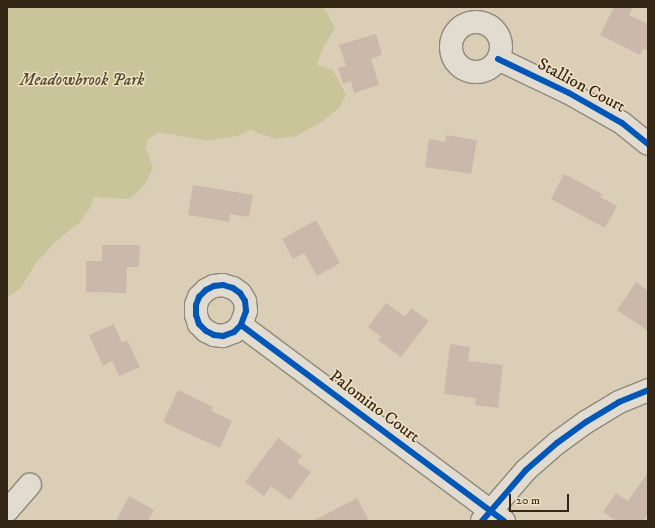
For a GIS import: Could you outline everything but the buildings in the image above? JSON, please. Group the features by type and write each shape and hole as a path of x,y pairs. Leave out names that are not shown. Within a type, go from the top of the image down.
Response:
{"street":[{"name":"Stallion Court","path":"498,59 569,94 622,123 648,144"},
{"name":"Palomino Court","path":"241,325 492,518"},
{"path":"492,518 526,470 556,443 586,422 619,402 648,390"},
{"path":"7,511 30,485"}],"green space":[{"name":"Meadowbrook Park","path":"7,7 324,7 335,28 323,48 317,65 333,70 346,95 340,107 323,121 296,136 276,139 250,130 237,136 207,141 159,132 148,139 146,148 153,168 145,184 130,199 94,197 90,208 79,223 56,241 35,264 21,288 7,297"}],"cycle path":[{"path":"498,59 569,93 622,123 648,144"},
{"path":"241,325 234,332 223,336 214,335 206,331 199,324 196,315 196,305 199,297 206,290 214,286 223,285 233,288 240,293 245,301 246,311 241,325 504,521"},
{"path":"482,521 526,470 557,443 586,422 619,402 648,390"}]}
